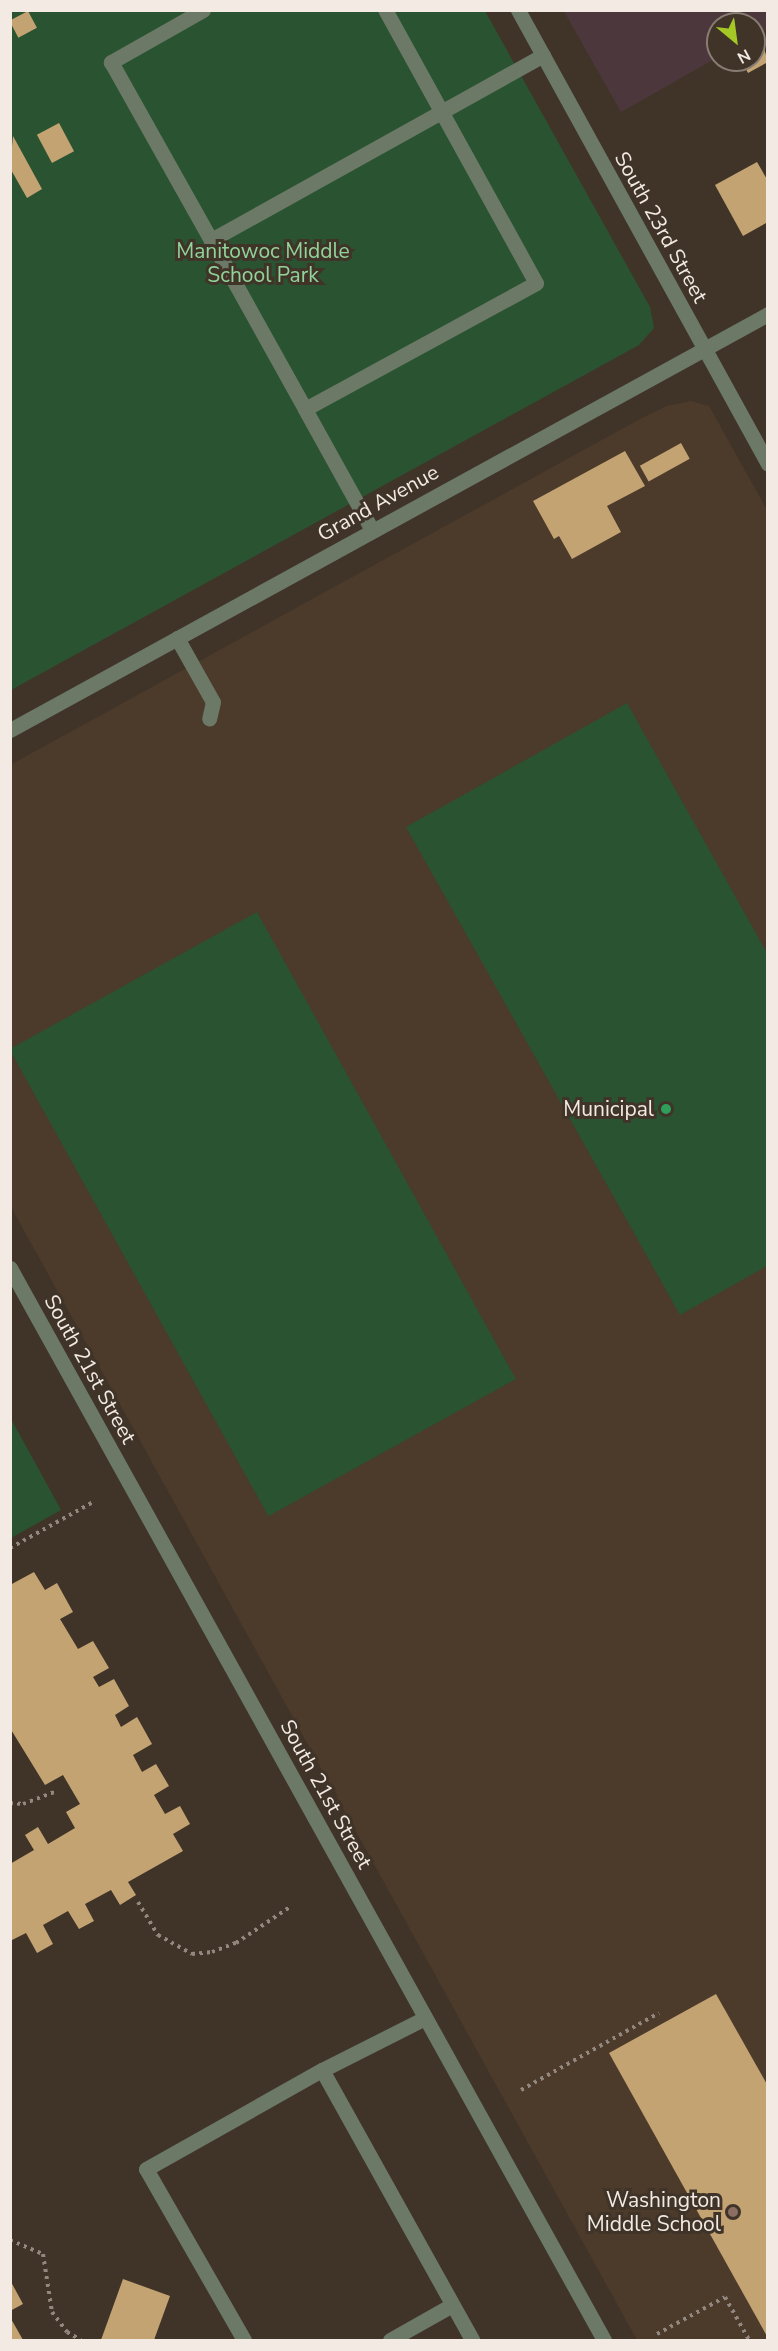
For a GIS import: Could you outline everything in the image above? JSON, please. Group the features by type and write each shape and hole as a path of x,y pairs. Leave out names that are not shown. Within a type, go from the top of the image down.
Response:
{"street":[{"path":"203,10 111,62 372,530"},
{"path":"305,409 536,283 385,10"},
{"name":"South 23rd Street","path":"518,10 768,464"},
{"path":"211,240 543,55"},
{"name":"Grand Avenue","path":"10,730 768,314"},
{"path":"177,638 213,702 209,719"},
{"name":"South 21st Street","path":"10,1268 604,2340"},
{"path":"244,2340 146,2169 322,2070 425,2018"},
{"path":"322,2070 472,2340"},
{"path":"390,2340 452,2305"}],"path":[{"path":"10,1548 95,1501"},
{"path":"10,1803 23,1804 57,1791"},
{"path":"138,1902 158,1935 192,1954 212,1952 236,1943 290,1907"},
{"path":"521,2090 659,2013"},
{"path":"10,2240 42,2254 52,2312 67,2332 81,2340"},
{"path":"657,2334 725,2297 749,2340"}],"shaded area":[{"path":"564,11 767,11 766,30 766,12 706,12 706,64 621,112"},
{"path":"691,401 709,406 767,510 767,2340 637,2340 11,1207 10,765 642,418 667,406"}],"green space":[{"name":"Manitowoc Middle School Park","path":"11,11 485,11 650,307 654,328 639,345 11,690"},
{"name":"Municipal","path":"627,703 767,953 767,1266 680,1315 406,827"},
{"path":"257,912 516,1379 268,1516 10,1050"},
{"path":"11,1419 61,1510 10,1538"}],"building":[{"path":"28,11 37,28 18,38 10,21"},
{"path":"59,123 74,151 52,163 37,135"},
{"path":"13,136 42,189 27,198 10,168"},
{"path":"757,162 768,181 768,222 743,236 715,185"},
{"path":"681,443 690,459 649,482 640,466"},
{"path":"625,451 645,486 607,506 621,532 572,559 559,536 554,539 533,501"},
{"path":"34,1572 45,1590 57,1583 73,1612 60,1619 78,1649 93,1641 109,1668 93,1677 99,1687 114,1679 129,1706 115,1715 121,1727 137,1717 152,1744 133,1755 142,1772 156,1764 169,1786 154,1795 165,1814 180,1806 190,1824 173,1834 183,1851 128,1882 136,1895 120,1905 111,1890 85,1904 94,1921 79,1929 68,1911 43,1925 53,1944 37,1953 26,1933 10,1941 10,1864 34,1850 25,1835 38,1827 48,1844 75,1828 66,1812 80,1804 63,1775 45,1785 10,1728 10,1585"},
{"name":"Washington Middle School","path":"716,1994 768,2086 768,2338 609,2053"},
{"path":"123,2279 170,2296 154,2340 101,2340"},
{"path":"10,2280 23,2304 10,2311"},
{"path":"10,2317 23,2340 10,2340"}],"place":[{"name":"Municipal","path":"666,1109"},
{"name":"Washington Middle School","path":"733,2212"}]}
